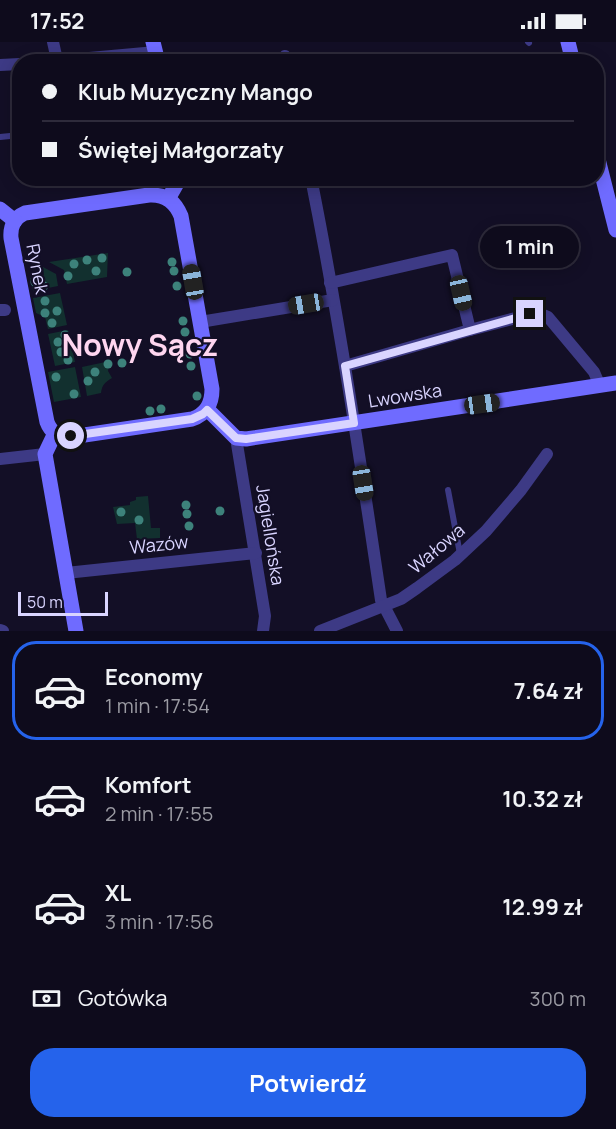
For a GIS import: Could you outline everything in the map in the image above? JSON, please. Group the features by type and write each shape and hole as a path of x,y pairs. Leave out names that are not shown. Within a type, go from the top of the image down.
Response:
{"street":[{"path":"132,54 155,52"},
{"path":"604,183 616,230"},
{"path":"76,631 45,454 55,434 65,437 181,421 198,417 207,410 210,403 212,390 181,216 174,203 168,199 176,186"},
{"path":"312,186 345,366 381,600 397,631"},
{"name":"Rynek","path":"55,434 47,422 12,238 11,232 15,221 21,215 36,211 148,195 168,199"},
{"path":"0,209 15,221"},
{"path":"330,282 452,255 470,330"},
{"path":"200,322 333,300"},
{"path":"345,366 530,314 542,314 548,317 594,372 600,386"},
{"name":"Lwowska","path":"237,441 616,383"},
{"path":"207,410 237,441"},
{"name":"Jagiellońska","path":"237,441 265,616 263,631"},
{"path":"0,459 45,454"},
{"name":"Wałowa","path":"320,631 401,599 461,555 506,508 547,454"},
{"name":"Wazów","path":"66,573 256,553"}],"lane":[{"path":"448,490 461,555"}],"green space":[{"path":"108,253 107,277 67,284 64,270 49,262"},
{"path":"43,267 56,274 58,286 33,291 30,278 44,275"},
{"path":"60,293 67,325 48,329 45,317 36,313 33,298"},
{"path":"68,330 75,362 55,366 48,334"},
{"path":"110,361 108,371 112,378 104,384 101,393 87,396 82,367"},
{"path":"75,367 81,397 54,402 48,372"},
{"path":"148,496 151,528 160,528 160,538 137,539 135,523 117,524 113,507 130,505 136,497"}],"district":[{"name":"Nowy Sącz","path":"140,346"}],"route":[{"path":"71,436 192,419 207,410 236,438 246,439 354,423 345,366 530,314"}]}
